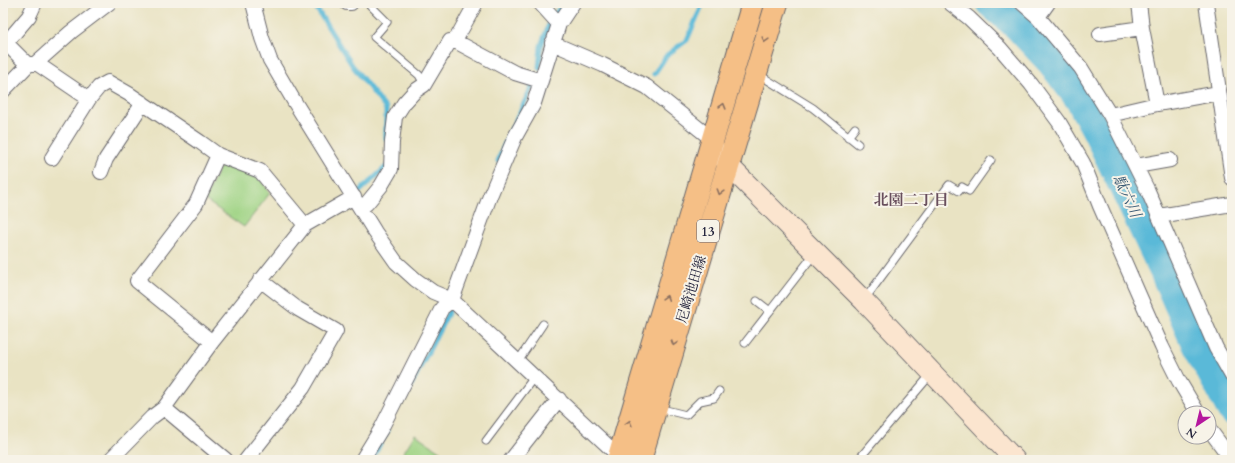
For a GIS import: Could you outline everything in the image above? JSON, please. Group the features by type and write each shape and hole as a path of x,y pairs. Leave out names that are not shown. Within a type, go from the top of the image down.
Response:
{"main road":[{"name":"尼崎池田線","path":"625,459 713,140 753,3"},
{"name":"尼崎池田線","path":"625,459 655,407 777,3"}],"street":[{"path":"35,3 28,16 4,42 32,64 89,99"},
{"path":"3,91 32,64 109,3"},
{"path":"253,3 262,38 270,60 375,232 396,262 416,280 433,292 452,300 559,400 625,459"},
{"path":"455,41 476,3"},
{"path":"540,3 559,24"},
{"path":"362,460 381,429 442,308 452,300 490,196 515,138 534,103 559,24 573,3"},
{"path":"950,3 969,18 1000,48 1031,84 1059,122 1083,163 1100,206 1162,347 1193,405"},
{"path":"1022,3 1038,17 1081,68 1110,115 1159,216 1216,348 1232,376"},
{"path":"1038,17 1048,3"},
{"path":"1139,3 1142,28 1157,104"},
{"path":"1206,3 1232,178"},
{"path":"1100,34 1142,28"},
{"path":"110,460 152,416 164,408 212,342 305,225 358,203 367,203 381,186 391,169 392,142 396,117 404,103 415,91 424,85 450,41 455,41 515,73 541,81"},
{"path":"552,43 603,65 647,87 713,140 728,166 864,301 1015,460"},
{"path":"52,158 89,99 99,87 108,82 143,103 218,156 260,170 305,225"},
{"path":"1110,115 1157,104 1219,93"},
{"path":"100,172 106,158 143,103"},
{"path":"212,342 137,281 196,204 218,156"},
{"path":"1136,166 1170,160"},
{"path":"1159,216 1232,204"},
{"path":"246,460 303,388 336,332 298,309 260,280"},
{"path":"512,460 559,400"},
{"path":"164,408 226,460"},
{"path":"1217,440 1232,460"}],"lane":[{"path":"368,3 387,22 374,37 419,75 424,85"},
{"path":"755,72 813,108 858,144"},
{"path":"848,137 855,128"},
{"path":"864,301 949,185 959,191 962,187 969,191 991,160"},
{"path":"745,343 816,252"},
{"path":"757,301 770,311"},
{"path":"518,361 542,324"},
{"path":"858,460 933,372"},
{"path":"486,441 534,376"},
{"path":"655,407 686,416 700,401 714,398 719,391"}],"green space":[{"path":"229,164 260,179 270,193 244,227 205,200 219,168"},
{"path":"415,434 441,452 435,460 399,460"}],"waterway":[{"path":"313,3 352,65 386,109 386,139"},
{"path":"539,68 541,46 549,24 563,3"},
{"path":"654,74 667,55 687,40 703,3"},
{"name":"駄六川","path":"990,3 1017,26 1051,62 1079,99 1096,130 1163,270 1196,345 1232,411"},
{"path":"498,161 506,140 534,81"},
{"path":"360,191 386,167"},
{"path":"404,399 449,311 450,304"},
{"path":"371,460 387,431"}],"district":[{"name":"北園二丁目","path":"911,200"}]}
